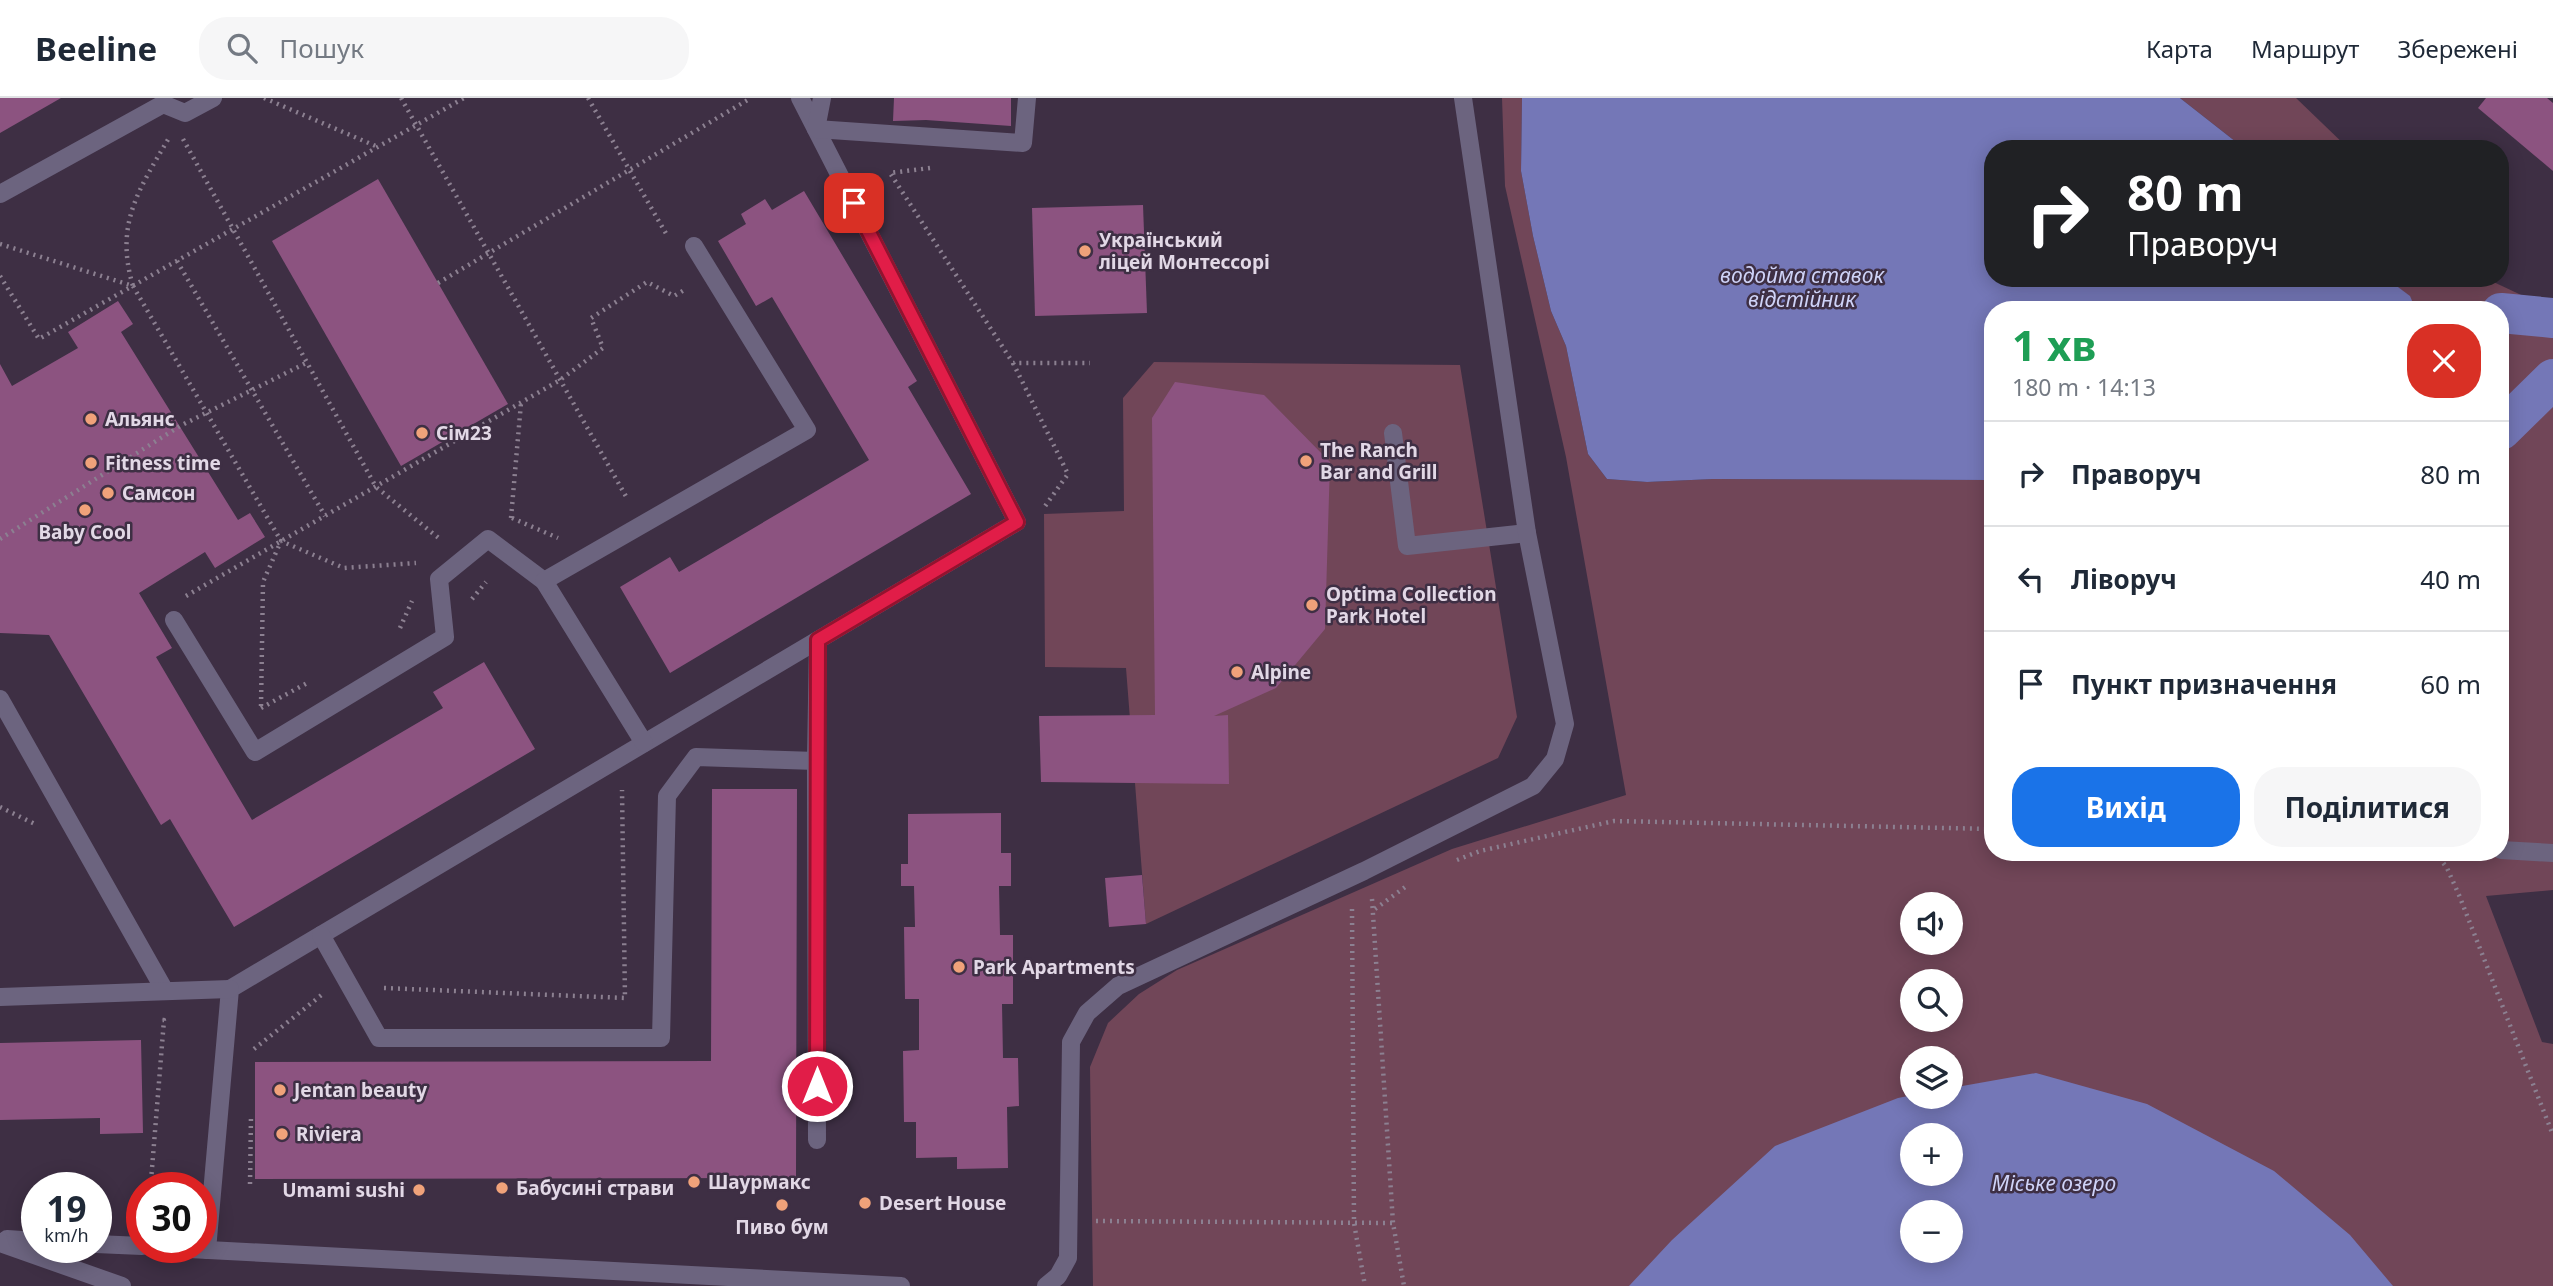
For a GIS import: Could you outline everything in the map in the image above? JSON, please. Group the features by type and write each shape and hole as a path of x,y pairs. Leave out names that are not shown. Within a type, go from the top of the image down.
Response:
{"street":[{"path":"0,194 163,104 185,113 213,98"},
{"path":"0,997 230,989 1017,522 800,98"},
{"path":"817,129 822,98"},
{"path":"817,129 1023,143 1027,98"},
{"path":"1046,1286 1058,1276 1068,1258 1071,1042 1087,1013 1118,986 1358,874 1533,786 1555,759 1565,724 1527,533 1463,98"},
{"path":"544,581 807,429 694,246"},
{"path":"1393,433 1407,546 1527,533"},
{"path":"174,620 255,752 446,637 439,579 488,539 544,581 644,743"},
{"path":"817,1140 818,640"},
{"path":"0,699 165,991"},
{"path":"321,935 379,1038 661,1038 667,796 696,757 816,761"},
{"path":"2509,850 2553,853"},
{"path":"214,1172 230,989"},
{"path":"0,1241 21,1241"},
{"path":"0,1241 122,1286"},
{"path":"217,1251 901,1286"}],"path":[{"path":"264,98 379,148"},
{"path":"401,98 642,525"},
{"path":"0,275 39,339 464,98"},
{"path":"588,98 675,249"},
{"path":"438,283 751,98"},
{"path":"176,126 134,199 124,257 133,286 281,541 344,568 427,562"},
{"path":"182,138 376,486 444,543 449,538"},
{"path":"890,173 1013,363 1090,363"},
{"path":"0,244 133,286"},
{"path":"177,261 325,516"},
{"path":"180,599 560,380 603,348 591,318 646,282 674,296 695,283"},
{"path":"0,539 206,412 306,363"},
{"path":"512,518 521,402"},
{"path":"617,507 640,493"},
{"path":"500,521 512,518 562,540"},
{"path":"261,708 263,582 281,541"},
{"path":"468,604 492,574"},
{"path":"398,633 413,598"},
{"path":"251,713 318,677"},
{"path":"380,988 625,998 622,787"},
{"path":"1454,861 1480,851 1614,821 1984,830"},
{"path":"2442,861 2459,895 2553,1135"},
{"path":"1358,874 1375,909 1393,1223 1404,1286"},
{"path":"1358,874 1354,1223 1365,1286"},
{"path":"1375,909 1411,883"},
{"path":"251,1051 335,984"},
{"path":"150,1020 164,1020 152,1172"},
{"path":"250,1184 251,1104"},
{"path":"1128,1221 1393,1223"}],"shaded area":[{"path":"1502,98 1522,98 1521,171 1533,236 1551,311 1566,346 1588,454 1607,479 1647,482 1713,479 1984,480 1984,861 2509,861 2509,301 2412,301 2398,287 2504,287 2553,310 2553,890 2486,896 2542,1042 2553,1044 2553,1286 1093,1286 1090,1067 1108,1023 1139,994 1177,970 1452,849 1626,795 1566,457 1505,186"},
{"path":"2180,98 2296,98 2340,140 2234,140"},
{"name":"Optima Collection Park Hotel","path":"1154,362 1460,365 1517,717 1498,758 1146,924 1126,668 1045,667 1044,514 1124,511 1123,398"}],"water":[{"name":"водойма ставок відстійник","path":"1522,98 2180,98 2234,140 1984,140 1984,287 2398,287 2412,301 1984,301 1984,480 1713,479 1647,482 1607,479 1588,454 1566,346 1551,311 1521,171"},
{"name":"Міське озеро","path":"2036,1073 2147,1104 2274,1171 2350,1235 2393,1286 1629,1286 1672,1240 1775,1146 1898,1098 1900,1109 1963,1109 1963,1086"}],"building":[{"path":"0,98 61,98 0,133"},
{"path":"894,98 1011,98 1011,126 926,120 893,121"},
{"path":"2486,98 2547,98 2553,103 2553,171 2478,108"},
{"path":"378,179 508,404 401,466 272,241"},
{"path":"804,191 917,381 908,387 971,494 670,673 620,587 670,557 679,572 869,460 772,297 756,306 718,241 746,224 741,214 765,199 772,210"},
{"path":"1143,205 1147,313 1035,316 1032,208"},
{"path":"118,301 133,324 121,332 238,520 250,513 265,537 215,568 205,552 139,593 172,648 156,657 252,820 443,708 433,692 484,662 535,749 234,927 170,819 161,825 49,635 0,633 0,364 12,386 78,348 68,332"},
{"path":"1175,382 1264,395 1330,462 1325,629 1276,688 1214,716 1228,715 1229,784 1041,782 1039,716 1155,715 1152,418"},
{"path":"712,789 797,789 796,1178 255,1179 255,1062 711,1061"},
{"name":"Park Apartments","path":"1001,813 1001,853 1011,853 1011,886 999,886 1000,935 1013,935 1013,1004 1002,1004 1003,1058 1018,1058 1019,1106 1007,1107 1008,1168 957,1169 957,1157 916,1158 916,1122 904,1122 903,1051 919,1050 919,999 905,999 904,927 915,927 914,886 901,886 901,864 908,864 908,814"},
{"path":"1142,875 1146,924 1109,927 1105,878"},
{"path":"141,1040 143,1133 100,1134 100,1118 0,1120 0,1043"}],"waterway":[{"path":"2509,314 2553,318"},
{"path":"2509,422 2553,379"}],"place":[{"name":"Український ліцей Монтессорі","path":"1085,251"},
{"name":"Альянс","path":"91,419"},
{"name":"Сім23","path":"422,433"},
{"name":"The Ranch Bar and Grill","path":"1306,461"},
{"name":"Fitness time","path":"91,463"},
{"name":"Самсон","path":"108,493"},
{"name":"Baby Cool","path":"85,510"},
{"name":"Optima Collection Park Hotel","path":"1312,605"},
{"name":"Alpine","path":"1237,672"},
{"name":"Park Apartments","path":"959,967"},
{"name":"Jentan beauty","path":"280,1090"},
{"name":"Riviera","path":"282,1134"},
{"name":"Шаурмакс","path":"694,1182"},
{"name":"Бабусині страви","path":"502,1188"},
{"name":"Umami sushi","path":"419,1190"},
{"name":"Desert House","path":"865,1203"},
{"name":"Пиво бум","path":"782,1205"}],"route":[{"path":"817,1086 818,640 1017,522 854,203"}]}
